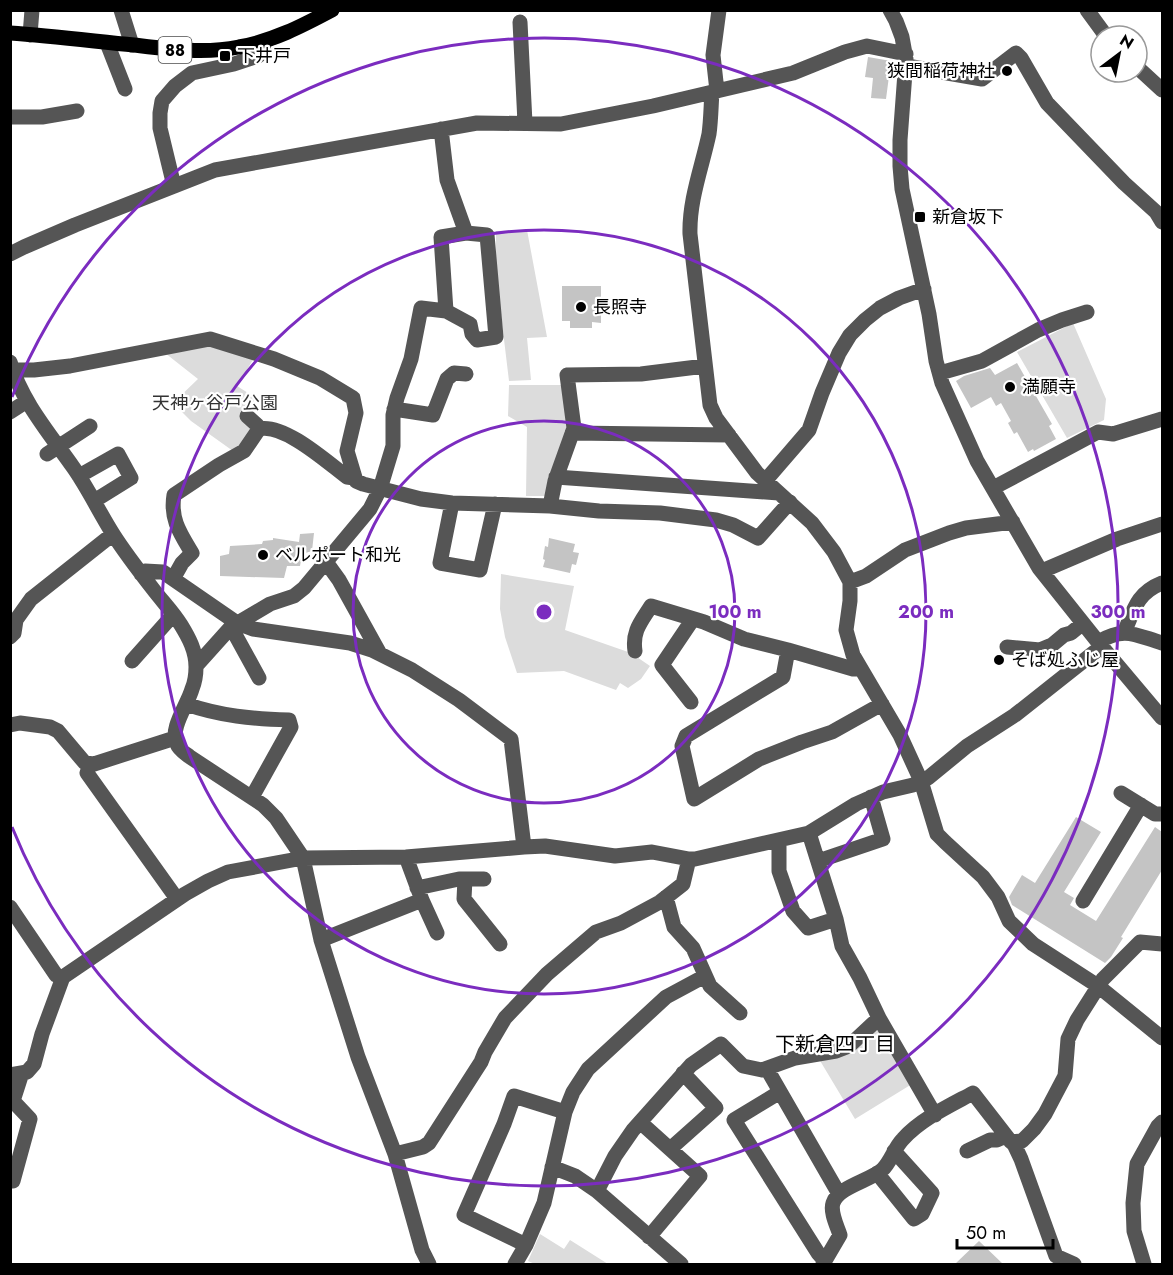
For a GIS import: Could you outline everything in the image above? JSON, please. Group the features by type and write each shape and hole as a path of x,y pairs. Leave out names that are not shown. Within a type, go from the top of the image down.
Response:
{"main road":[{"name":"88","path":"10,33 176,50 217,50 262,42 299,28 332,10"}],"street":[{"path":"30,35 32,10"},
{"path":"121,10 132,45"},
{"path":"719,10 713,55 714,91 709,132 697,178 690,220 710,405 716,417 757,473 812,523 834,552 850,582 846,630 853,655 900,735 921,781 938,834 983,877 998,897 1009,921 1033,944 1098,986 1162,1038"},
{"path":"890,10 902,37 906,60 900,140 902,189 942,382 977,461 1042,571 1082,624 1162,718"},
{"path":"1090,11 1098,24"},
{"path":"520,22 525,123"},
{"path":"174,186 160,128 162,101 175,86 192,73 258,56 264,51 262,42"},
{"path":"107,43 125,89"},
{"path":"10,254 215,170 477,123 561,123 653,106 793,73 845,52 867,46 906,60 982,79 1016,53 1047,103 1124,183 1156,212 1162,222"},
{"path":"1149,78 1162,90"},
{"path":"10,117 42,117 77,111"},
{"path":"441,129 447,180 466,233"},
{"path":"196,666 234,625 270,604 294,596 304,588 370,509 380,489 393,446 394,409 411,359 421,308 446,311 470,324 472,334 477,340 496,337 487,235 466,233 441,237 446,311"},
{"path":"765,481 809,430 839,353 850,335 880,308 924,289"},
{"path":"940,374 982,361 1038,330 1087,312"},
{"path":"12,366 34,370 70,366 210,339 274,359 320,378 353,398 357,413 347,451 354,478"},
{"path":"12,366 27,401 53,450 80,476 112,534 174,615 190,640 195,653 196,666 192,690 176,725 177,745 182,751 263,805 276,818 303,858 321,940 358,1057 395,1154 422,1250 429,1264"},
{"path":"550,506 556,477 574,428 567,375 641,374 705,366"},
{"path":"394,409 433,415 447,379 454,373 466,374"},
{"path":"10,412 27,401"},
{"path":"247,416 259,429"},
{"path":"993,488 1098,432 1113,434 1162,419"},
{"path":"53,450 90,426"},
{"path":"172,579 182,563 192,553 177,527 172,508 174,495 244,451 259,429 267,427 294,437 347,477 380,489 422,499 452,503 660,513 716,520 733,525 758,538 784,497"},
{"path":"572,433 729,435"},
{"path":"80,476 117,454 131,478 94,501"},
{"path":"556,477 784,497"},
{"path":"452,503 440,563 480,570 495,504"},
{"path":"850,582 866,576 905,550 950,533 966,528 1012,522"},
{"path":"1042,571 1117,539 1162,524"},
{"path":"10,638 14,633 16,620 32,598 112,534"},
{"path":"326,562 339,580 380,654"},
{"path":"141,574 145,571 163,572 234,625 350,643 380,654 412,670 459,700 511,739 524,847"},
{"path":"1124,633 1134,608 1143,594 1162,583"},
{"path":"635,651 633,640 635,634 651,606 744,639 853,669 861,669"},
{"path":"132,661 174,615"},
{"path":"691,702 662,665 693,619"},
{"path":"1007,647 1040,650 1052,645 1082,624"},
{"path":"234,625 260,678"},
{"path":"13,1181 30,1119 13,1101 16,1074 27,1072 34,1064 42,1034 63,977 207,881 228,872 303,858 405,857 545,846 615,856 652,852 695,859 808,833 871,797 928,778 967,746 1015,715 1110,635 1124,633 1162,643"},
{"path":"788,650 783,677 686,736 682,746 694,799 759,759 832,732 882,704"},
{"path":"186,704 210,712 247,718 288,720 291,727 252,797"},
{"path":"10,725 20,723 50,727 58,732 85,763 90,764 175,738"},
{"path":"90,764 87,773 177,899"},
{"path":"1121,793 1155,814 1162,814"},
{"path":"818,861 883,839 871,797"},
{"path":"1083,901 1142,805"},
{"path":"808,833 836,919 842,946 879,1018 935,1115"},
{"path":"779,840 779,871 793,911 808,928 836,919"},
{"path":"405,857 437,933"},
{"path":"395,1154 423,1147 429,1143 481,1062 505,1018 547,974 596,932 621,923 666,897 683,884 689,859"},
{"path":"321,940 420,894 465,879 484,879"},
{"path":"465,879 464,899 500,944"},
{"path":"666,897 674,927 693,948 710,986 741,1013"},
{"path":"11,907 56,975 63,977"},
{"path":"967,1151 990,1140 1022,1141 1034,1129 1045,1114 1065,1076 1068,1039 1103,978 1140,942 1162,944"},
{"path":"516,1264 544,1203 565,1112 573,1092 588,1069 666,997 705,976"},
{"path":"597,1191 615,1156 633,1130 691,1065 721,1044 743,1066 762,1070 795,1058 836,1051 849,1046 879,1018"},
{"path":"767,1069 839,1194"},
{"path":"670,1149 716,1108 682,1074"},
{"path":"780,1092 734,1120 824,1263 840,1235 832,1208 833,1201 839,1194 883,1169 902,1139 917,1127 973,1093 1010,1139 1021,1159 1056,1256 1074,1264"},
{"path":"526,1245 464,1215 514,1096 565,1112"},
{"path":"640,1122 700,1176 649,1237"},
{"path":"1138,1261 1133,1203 1137,1164 1162,1122"},
{"path":"877,1173 914,1219 922,1214 933,1193 894,1151"},
{"path":"552,1167 575,1176 597,1191 681,1264"}],"green space":[{"path":"527,230 547,337 527,338 531,380 509,381 496,273 496,231"},
{"path":"1073,323 1106,399 1104,420 1067,438 1017,352"},
{"name":"天神ヶ谷戸公園","path":"208,343 254,358 237,386 256,398 243,419 251,430 238,448 233,451 191,421 173,403 198,379 165,353"},
{"path":"509,385 562,385 567,428 545,496 526,496 527,427 508,416"},
{"path":"501,574 574,586 565,630 631,653 650,666 641,679 628,688 620,683 616,690 564,671 517,673 505,637 500,609"},
{"path":"881,1029 912,1084 855,1119 819,1059"},
{"path":"540,1234 564,1249 570,1240 608,1264 535,1264 528,1261"}],"building":[{"path":"868,57 891,61 886,99 871,98 873,78 865,77"},
{"path":"562,286 601,286 601,323 592,322 592,328 570,328 570,321 562,321"},
{"path":"1017,363 1052,424 1049,426 1056,439 1028,452 1017,432 1014,434 1008,423 1011,421 1001,403 996,406 991,397 971,408 956,381 964,376 990,368 995,375"},
{"name":"ベルポート和光","path":"314,533 312,551 302,554 300,566 287,566 284,578 220,576 220,556 229,554 230,546 262,544 263,541 273,540 273,538 299,542 300,534"},
{"path":"549,538 575,544 573,552 579,553 576,565 572,564 570,573 543,567 545,546 548,547"},
{"path":"1076,817 1101,832 1064,892 1074,898 1070,905 1096,921 1155,827 1162,832 1162,870 1121,937 1123,938 1105,963 1012,905 1009,897 1022,875 1035,883"},
{"path":"979,1241 1003,1264 955,1264"}],"place":[{"name":"下井戸","path":"225,56"},
{"name":"狭間稲荷神社","path":"1007,71"},
{"name":"新倉坂下","path":"920,217"},
{"name":"長照寺","path":"581,307"},
{"name":"満願寺","path":"1010,387"},
{"name":"ベルポート和光","path":"263,555"},
{"name":"そば処ふじ屋","path":"999,660"}],"district":[{"name":"下新倉四丁目","path":"835,1044"}]}
